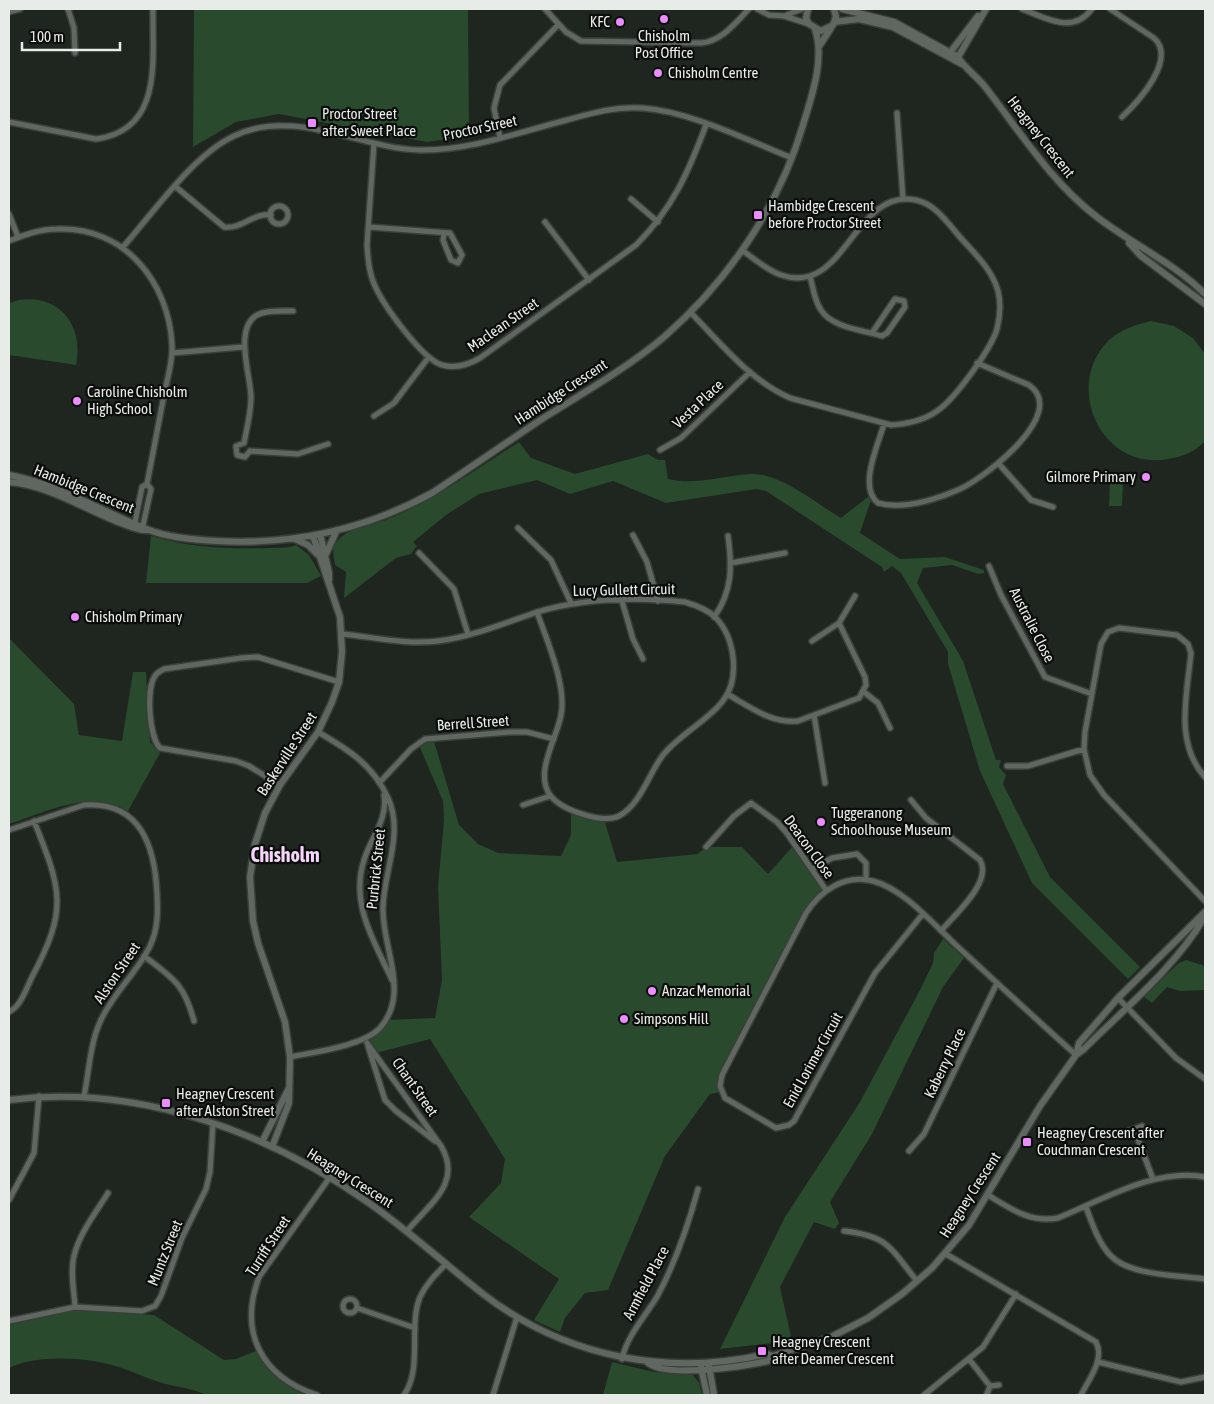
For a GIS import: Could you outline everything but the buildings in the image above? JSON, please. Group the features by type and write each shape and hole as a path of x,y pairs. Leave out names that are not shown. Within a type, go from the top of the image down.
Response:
{"street":[{"path":"9,12 20,9"},
{"path":"68,9 74,28 75,53"},
{"path":"9,122 96,139 111,136 126,128 142,111 151,92 153,9"},
{"path":"545,9 573,38 590,43 701,43 713,41 721,36 749,9"},
{"path":"757,9 774,16 784,16 808,24 815,29"},
{"path":"784,16 802,9"},
{"path":"808,9 806,18 808,24"},
{"path":"832,25 836,17 834,9"},
{"name":"Heagney Crescent","path":"842,9 893,27 949,54 959,61 981,81 1040,162 1061,185 1096,217 1127,240 1147,250 1204,298"},
{"path":"949,54 984,9"},
{"path":"959,61 984,9"},
{"path":"1022,9 1064,24 1077,22 1092,9"},
{"path":"1110,9 1154,38 1160,43 1163,53 1160,64 1138,102 1122,117"},
{"name":"Heagney Crescent","path":"815,29 820,30 832,25 859,19 873,20"},
{"path":"500,138 494,108 500,85 559,24"},
{"name":"Hambidge Crescent","path":"9,482 45,491 145,529 198,540 256,542 294,539 356,527 386,516 432,493 634,360 690,312 718,282 742,250 770,206 792,158 809,106 820,47 832,25"},
{"name":"Hambidge Crescent","path":"815,29 820,47"},
{"name":"Proctor Street","path":"123,247 211,150 235,135 269,126 296,126 374,143 419,150 443,149 500,138 591,113 622,108 662,110 792,158"},
{"path":"897,113 903,199"},
{"name":"Maclean Street","path":"428,358 443,365 454,367 470,364 636,245 658,222 676,195 706,125"},
{"path":"374,143 368,258 374,285 384,302 428,358 394,403 374,416"},
{"path":"176,187 224,227 231,228 261,215 271,215"},
{"path":"690,312 750,372 769,388 790,398 884,424 911,423 937,411 954,396 994,334 1000,316 999,296 993,278 983,263 938,212 919,201 903,199 892,201 872,213 831,263 810,276 792,277 780,275 742,250"},
{"path":"631,200 658,222"},
{"path":"9,214 18,237"},
{"path":"545,222 589,280"},
{"path":"369,226 450,233 462,257 458,263 451,260 442,240 444,233"},
{"path":"9,241 40,231 74,230 99,236 123,247 144,266 160,292 169,321 172,353 147,484 142,487 134,525"},
{"path":"810,276 817,302 826,317 837,323 882,336 887,333 905,307 904,301 896,299 872,333"},
{"path":"293,311 266,312 255,317 249,326 243,347 251,397 244,443 250,451 298,454 328,444"},
{"path":"172,353 243,347"},
{"path":"884,424 868,483 871,496 878,503 908,503 940,497 980,478 999,464 1027,433 1040,411 1041,400 1037,390 1029,385 977,363"},
{"name":"Vesta Place","path":"660,450 682,438 750,372"},
{"path":"244,443 236,446 237,455 245,457 250,451"},
{"path":"999,464 1031,500 1054,507"},
{"name":"Hambidge Crescent","path":"9,475 43,484 134,525"},
{"path":"145,529 151,489 147,484"},
{"path":"518,528 551,560 571,603"},
{"path":"294,539 308,545 322,557 338,530"},
{"name":"Baskerville Street","path":"272,1147 290,1103 290,1057 285,1022 258,943 250,899 250,877 255,844 265,813 280,785 318,732 330,708 339,682 342,634 316,535"},
{"path":"633,535 648,562 658,600"},
{"path":"714,617 729,589 731,563 728,536"},
{"path":"419,553 454,589 468,634"},
{"path":"731,563 785,553"},
{"name":"Australie Close","path":"989,566 1001,595 1045,676 1092,694"},
{"path":"812,641 839,623 854,596"},
{"name":"Lucy Gullett Circuit","path":"342,634 418,642 437,641 468,634 571,603 658,600 685,602 703,609 714,617 723,628 731,648 733,669 728,694 717,709 664,754 634,802 618,816 599,819 564,808 550,796"},
{"path":"622,601 633,639 643,659"},
{"path":"523,805 550,796 544,775 561,716 562,692 537,612"},
{"path":"728,694 778,720 798,721 853,701 864,692 865,677 839,623"},
{"path":"1205,777 1192,759 1184,727 1191,653 1188,644 1182,637 1119,628 1108,632 1101,644 1092,694 1084,749 1086,762 1096,786 1205,901"},
{"path":"280,785 249,766 236,761 160,748 156,744 152,732 151,688 155,676 164,669 258,657 339,682"},
{"path":"864,692 878,703 890,728"},
{"path":"814,715 825,783"},
{"name":"Purbrick Street","path":"290,1057 365,1041 379,1029 388,1015 393,1002 394,985 383,906 394,833 391,807 381,785 361,759 344,746 318,732"},
{"name":"Berrell Street","path":"381,785 411,749 425,740 511,732 527,732 554,739"},
{"path":"1008,766 1028,766 1084,749"},
{"name":"Purbrick Street","path":"381,785 384,814 364,860 359,896 366,925 394,985"},
{"path":"911,800 926,818 983,864 984,873 980,885 941,931"},
{"name":"Deacon Close","path":"706,847 734,816 751,803 777,822 826,890"},
{"name":"Alston Street","path":"9,830 84,805 96,804 108,806 125,814 139,827 152,852 156,876 157,922 153,940 100,1021 84,1096"},
{"path":"9,1012 18,1004 48,947 55,924 57,892 54,876 34,821"},
{"path":"812,869 832,858 858,854 866,863 866,880"},
{"name":"Enid Lorimer Circuit","path":"922,915 875,973 796,1118 789,1125 776,1128 725,1098 721,1092 720,1081 806,913 813,902 826,890 845,881 866,880 885,885 896,892 941,931 1076,1055"},
{"name":"Heagney Crescent","path":"1076,1055 1079,1044 1118,998 1205,912"},
{"name":"Heagney Crescent","path":"647,1362 655,1368 710,1370 768,1361 773,1356 812,1344 850,1328 885,1306 917,1281 946,1254 968,1225 988,1195 1040,1106 1076,1055 1183,949 1205,916"},
{"path":"144,956 177,981 189,1001 194,1021"},
{"name":"Kaberry Place","path":"909,1151 924,1134 997,983"},
{"path":"1118,998 1176,1058 1205,1079"},
{"name":"Chant Street","path":"365,1041 374,1059 380,1089 385,1100 396,1111 441,1146"},
{"name":"Chant Street","path":"365,1041 441,1146 449,1164 446,1183 442,1191 407,1231"},
{"name":"Baskerville Street","path":"262,1142 289,1088"},
{"path":"9,1200 34,1153 37,1142 39,1096"},
{"name":"Heagney Crescent","path":"9,1100 39,1096 84,1096 143,1104 213,1123 262,1142 330,1177 407,1231 485,1295 517,1317 565,1341 622,1359 647,1362 708,1362 767,1354 773,1356"},
{"name":"Muntz Street","path":"9,1321 75,1307 142,1311 157,1303 182,1238 206,1190 210,1172 213,1123"},
{"path":"1126,1132 1142,1126"},
{"path":"1134,1129 1153,1179"},
{"path":"988,1195 1020,1214 1042,1220 1058,1218 1153,1179 1187,1174 1205,1177"},
{"name":"Turriff Street","path":"317,1395 291,1385 267,1362 257,1343 251,1314 254,1291 259,1278 330,1177"},
{"name":"Armfield Place","path":"622,1359 628,1340 657,1296 670,1271 686,1230 698,1189"},
{"path":"75,1307 72,1268 74,1256 78,1245 108,1193"},
{"path":"1086,1207 1103,1246 1118,1263 1138,1270 1205,1279"},
{"path":"844,1231 867,1234 882,1240 917,1281"},
{"path":"946,1254 1092,1338 1098,1347 1098,1362 1081,1395"},
{"path":"404,1395 412,1375 415,1328 420,1298 426,1286 446,1264"},
{"path":"924,1395 969,1359 991,1338 1016,1294"},
{"path":"357,1308 415,1328"},
{"path":"493,1395 517,1317"},
{"path":"969,1359 990,1386"},
{"path":"700,1362 707,1395"},
{"path":"708,1362 714,1395"},
{"path":"1098,1362 1182,1382 1205,1377"},
{"path":"990,1386 998,1385"},
{"path":"986,1394 990,1386"}],"green space":[{"path":"194,9 468,9 469,136 427,142 279,114 236,122 193,147"},
{"path":"19,300 47,302 58,308 66,316 73,326 76,338 78,351 76,365 9,355 9,303"},
{"path":"1151,321 1174,326 1193,338 1205,354 1205,441 1197,448 1178,457 1145,460 1124,452 1108,439 1096,422 1090,401 1089,380 1095,359 1109,340 1124,330"},
{"path":"519,442 531,458 575,474 648,454 658,460 665,460 668,479 678,481 710,480 752,474 763,475 774,478 798,490 841,518 869,496 871,500 860,533 900,559 945,557 984,570 984,573 978,574 952,565 923,568 917,583 963,661 996,760 1001,760 999,767 1006,775 1003,784 1050,877 1140,967 1128,979 1032,883 980,771 948,664 948,652 901,573 892,566 884,572 882,567 766,491 756,489 666,503 613,481 570,494 537,480 479,494 446,515 413,542 417,546 411,554 396,558 344,598 346,572 335,565 333,554 334,545 341,538 347,533 391,518 424,502"},
{"path":"1110,482 1123,483 1122,506 1109,506"},
{"path":"151,536 180,543 225,548 283,548 296,545 309,555 321,576 307,583 146,583"},
{"path":"9,638 74,704 79,735 122,741 133,672 146,672 150,742 160,753 128,811 114,805 84,802 53,809 9,824"},
{"name":"Simpsons Hill","path":"433,738 459,825 478,844 498,853 561,856 571,835 571,810 604,819 617,862 698,854 706,847 742,847 768,874 795,844 826,890 813,903 722,1075 721,1092 710,1094 665,1156 608,1290 585,1293 565,1318 560,1332 534,1320 559,1279 469,1217 501,1183 505,1159 430,1039 376,1053 364,1039 385,1020 435,1018 442,980 438,886 444,820 443,801 418,743"},
{"path":"943,939 964,958 943,987 872,1134 830,1202 839,1223 835,1229 814,1222 780,1287 792,1341 720,1349 785,1217 860,1102 920,990 933,963 934,953"},
{"path":"1186,960 1205,966 1205,990 1180,991 1167,987 1152,1003 1143,996 1179,963"},
{"path":"80,1310 154,1315 224,1360 236,1359 256,1351 277,1378 290,1388 306,1395 207,1395 165,1384 119,1367 78,1359 48,1359 9,1368 9,1325 46,1315"},
{"path":"612,1362 654,1372 693,1375 699,1383 702,1395 603,1395"}],"place":[{"name":"Chisholm Post Office","path":"664,19"},
{"name":"KFC","path":"620,22"},
{"name":"Chisholm Centre","path":"658,73"},
{"name":"Proctor Street after Sweet Place","path":"312,123"},
{"name":"Hambidge Crescent before Proctor Street","path":"758,215"},
{"name":"Caroline Chisholm High School","path":"77,401"},
{"name":"Gilmore Primary","path":"1146,477"},
{"name":"Chisholm Primary","path":"75,617"},
{"name":"Tuggeranong Schoolhouse Museum","path":"821,822"},
{"name":"Anzac Memorial","path":"652,991"},
{"name":"Simpsons Hill","path":"624,1019"},
{"name":"Heagney Crescent after Alston Street","path":"166,1103"},
{"name":"Heagney Crescent after Couchman Crescent","path":"1027,1142"},
{"name":"Heagney Crescent after Deamer Crescent","path":"762,1351"}],"district":[{"name":"Chisholm","path":"285,855"}]}
